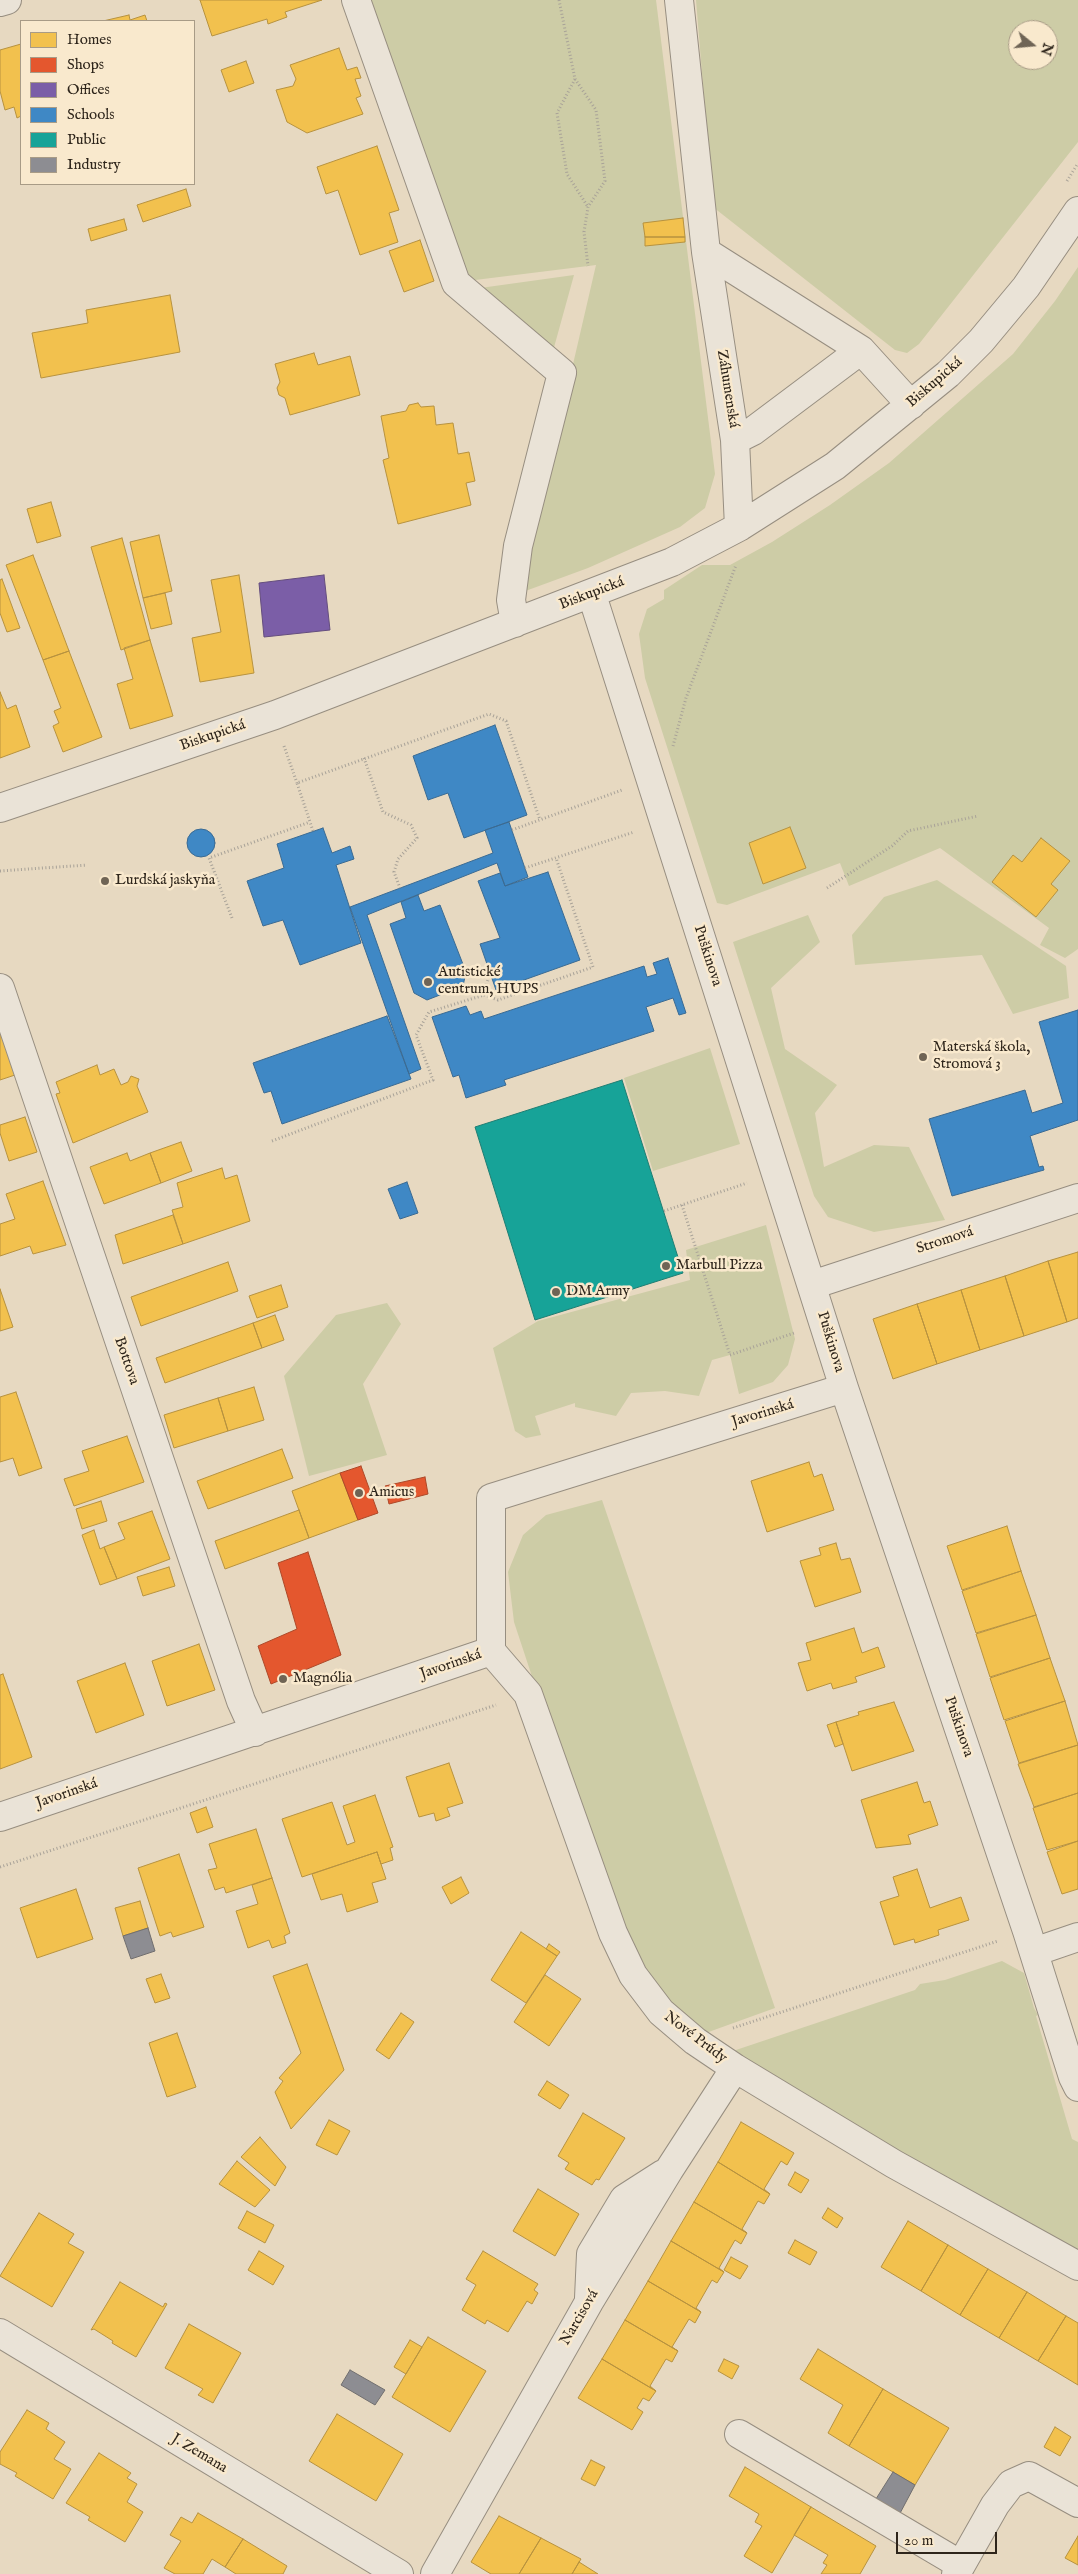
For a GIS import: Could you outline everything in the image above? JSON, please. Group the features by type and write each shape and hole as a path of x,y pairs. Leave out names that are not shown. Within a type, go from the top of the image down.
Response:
{"street":[{"path":"0,2 7,0"},
{"path":"356,0 456,283 562,373 518,546 511,600 515,623"},
{"name":"Záhumenská","path":"679,0 706,252 735,440 739,527"},
{"name":"Biskupická","path":"0,808 275,715 672,562 739,527 835,466 911,405 981,341 1026,287 1078,211"},
{"path":"706,252 861,350 911,405"},
{"path":"735,440 754,431 861,350"},
{"name":"Puškinova","path":"592,594 844,1388 1030,1941 1073,2077 1078,2087"},
{"name":"Bottova","path":"0,988 238,1692 254,1732"},
{"name":"Stromová","path":"812,1285 1078,1198"},
{"name":"Javorinská","path":"0,1817 491,1651 491,1498 844,1388"},
{"name":"Nové Prúdy","path":"491,1651 528,1694 617,1942 633,1975 661,2012 695,2041 735,2068 894,2164 1078,2266"},
{"path":"1030,1941 1078,1937"},
{"name":"Narcisová","path":"435,2574 589,2302 668,2170 735,2068"},
{"name":"J. Zemana","path":"0,2333 399,2574"},
{"path":"739,2434 959,2570 996,2505 1011,2484 1029,2476 1078,2503"}],"path":[{"path":"559,0 575,79 596,110 605,181 588,207 584,232 588,266"},
{"path":"575,79 557,113 567,174 588,207"},
{"path":"673,747 686,698 737,562"},
{"path":"297,783 489,714 506,721 540,820"},
{"path":"275,715 313,831"},
{"path":"364,758 383,812 411,825 418,838 398,859 394,872 400,888"},
{"path":"512,830 651,779"},
{"path":"827,888 892,846 908,830 978,816"},
{"path":"232,918 209,858 310,822"},
{"path":"525,868 664,822"},
{"path":"272,1141 433,1080 416,1035 429,1012 484,995 498,1000 592,967 556,858"},
{"path":"0,871 88,865"},
{"path":"484,995 490,972"},
{"path":"664,1211 776,1173"},
{"path":"682,1205 730,1355 824,1323"},
{"path":"0,1867 528,1694"},
{"path":"695,2041 1030,1941"}],"green space":[{"path":"369,0 656,0 715,474 705,508 680,527 588,568 520,593 596,265 467,281"},
{"path":"696,0 1078,0 1078,142 919,344 907,353 895,350 713,207"},
{"path":"1078,267 1078,949 1065,958 1040,945 1049,928 940,848 849,886 840,863 727,905 717,903 645,678 639,634 647,609 664,599 664,590 702,565 730,565 772,542 830,505 889,463 1013,354 1055,301"},
{"path":"574,275 553,351 473,289"},
{"path":"937,880 1066,966 1069,998 1013,1014 982,955 855,965 852,935 884,897"},
{"path":"808,915 820,942 771,988 785,1049 837,1085 815,1113 824,1167 874,1145 909,1147 945,1220 874,1232 828,1217 814,1196 733,942"},
{"path":"710,1048 740,1144 653,1171 624,1078"},
{"path":"766,1225 795,1339 788,1365 773,1382 739,1394 730,1355 712,1360 699,1396 665,1391 631,1393 616,1416 575,1407 575,1403 535,1416 541,1435 526,1438 515,1431 493,1348 538,1321 690,1280 686,1250"},
{"path":"387,1303 401,1324 363,1384 387,1455 309,1476 284,1376 336,1315"},
{"path":"602,1500 775,2008 692,2038 626,1961 514,1622 508,1572 523,1535 546,1515"},
{"path":"1002,1961 1024,1973 1034,2008 1038,2015 1036,2016 1072,2139 1078,2142 1078,2257 727,2053 915,1990 920,1984 945,1980"}],"building: Homes":[{"path":"200,0 322,0 285,12 287,17 268,24 267,19 212,36"},
{"path":"129,15 130,20 107,20"},
{"path":"145,15 147,20 130,20"},
{"path":"20,44 20,116 17,118 14,107 5,110 0,91 0,50"},
{"path":"339,48 347,70 357,67 361,78 355,79 361,96 356,98 363,114 307,133 287,122 276,90 293,86 296,79 290,65"},
{"path":"246,61 254,83 229,92 221,70"},
{"path":"377,146 399,210 389,213 398,242 360,255 338,190 326,194 317,167"},
{"path":"186,189 191,206 143,222 137,205"},
{"path":"683,218 685,237 645,237 643,223"},
{"path":"124,219 127,230 91,241 88,229"},
{"path":"645,237 685,237 685,242 645,246"},
{"path":"420,240 434,281 404,292 389,251"},
{"path":"170,295 180,352 41,378 32,333 88,323 86,310"},
{"path":"314,353 318,365 350,356 360,395 290,415 285,398 279,395 277,388 280,382 275,364"},
{"path":"418,403 421,407 434,406 436,425 453,423 458,454 469,452 475,481 466,483 471,505 398,524 383,460 389,458 381,416 406,411 409,405"},
{"path":"51,502 61,536 37,543 27,509"},
{"path":"159,535 172,591 143,598 130,542"},
{"path":"122,538 150,640 121,650 91,547"},
{"path":"33,555 69,651 43,660 6,565"},
{"path":"239,575 254,673 200,682 192,638 221,632 211,580"},
{"path":"2,579 20,628 7,632 0,613 0,580"},
{"path":"165,593 172,624 151,629 143,598"},
{"path":"150,640 173,716 130,729 117,684 133,679 124,648"},
{"path":"69,651 102,737 63,752 53,726 59,723 54,711 61,708 43,660"},
{"path":"0,692 7,709 16,705 30,747 0,758"},
{"path":"790,827 806,868 763,884 749,843"},
{"path":"1041,838 1070,861 1051,884 1058,890 1036,917 992,882 1013,855 1022,862"},
{"path":"0,1020 18,1074 0,1080"},
{"path":"97,1065 100,1075 114,1069 121,1085 128,1082 131,1076 139,1079 137,1086 148,1112 73,1143 56,1094 60,1093 56,1082"},
{"path":"25,1117 37,1152 9,1161 0,1133 0,1125"},
{"path":"181,1142 192,1171 161,1183 150,1153"},
{"path":"127,1153 130,1161 150,1153 161,1183 104,1204 90,1167"},
{"path":"222,1168 225,1179 237,1175 250,1221 183,1244 172,1210 183,1207 177,1183"},
{"path":"43,1181 66,1245 33,1254 30,1246 0,1256 0,1224 15,1219 6,1194"},
{"path":"173,1215 183,1244 123,1264 115,1235"},
{"path":"1078,1252 1078,1318 1067,1322 1048,1261"},
{"path":"1048,1261 1067,1322 1024,1336 1005,1276"},
{"path":"228,1262 238,1291 141,1326 131,1297"},
{"path":"1005,1276 1024,1336 980,1350 961,1290"},
{"path":"281,1285 288,1307 257,1318 249,1296"},
{"path":"0,1289 13,1327 0,1331"},
{"path":"961,1290 980,1350 937,1364 917,1304"},
{"path":"917,1304 937,1364 893,1379 873,1319"},
{"path":"275,1315 284,1340 262,1348 253,1323"},
{"path":"253,1323 262,1348 165,1383 156,1358"},
{"path":"254,1387 264,1420 228,1431 218,1398"},
{"path":"16,1392 42,1468 19,1476 13,1458 0,1462 0,1397"},
{"path":"218,1398 228,1431 174,1448 164,1415"},
{"path":"127,1436 144,1482 74,1506 64,1479 89,1471 82,1451"},
{"path":"282,1449 293,1478 208,1509 197,1481"},
{"path":"809,1462 814,1477 822,1474 834,1510 767,1532 751,1481"},
{"path":"340,1473 358,1520 309,1538 292,1491"},
{"path":"101,1501 107,1521 82,1529 76,1509"},
{"path":"299,1510 309,1538 225,1569 215,1541"},
{"path":"152,1511 170,1559 117,1579 104,1547 125,1539 118,1523"},
{"path":"1007,1526 1021,1571 962,1590 947,1546"},
{"path":"94,1530 100,1549 104,1547 117,1579 100,1585 82,1535"},
{"path":"836,1543 841,1560 850,1558 861,1592 815,1607 800,1561 821,1555 819,1548"},
{"path":"169,1567 175,1586 143,1596 137,1577"},
{"path":"1021,1571 1036,1615 976,1633 962,1591"},
{"path":"1036,1615 1050,1658 990,1677 976,1634"},
{"path":"854,1628 862,1653 878,1647 885,1667 855,1677 857,1682 833,1689 831,1683 807,1691 798,1663 811,1660 806,1643"},
{"path":"199,1644 215,1690 167,1706 152,1661"},
{"path":"1050,1658 1065,1701 1004,1720 990,1678"},
{"path":"125,1663 144,1715 96,1733 77,1681"},
{"path":"3,1674 32,1757 0,1769 0,1675"},
{"path":"1065,1701 1078,1745 1019,1763 1005,1721"},
{"path":"894,1702 914,1751 852,1771 836,1722 859,1715 858,1712"},
{"path":"836,1722 843,1744 835,1747 827,1725"},
{"path":"1078,1745 1078,1793 1034,1807 1018,1764"},
{"path":"449,1763 463,1803 447,1808 450,1816 436,1821 434,1813 419,1817 406,1777"},
{"path":"917,1782 924,1803 930,1801 938,1825 908,1835 911,1844 876,1848 861,1800"},
{"path":"1078,1793 1078,1841 1047,1850 1033,1808"},
{"path":"375,1795 393,1847 390,1848 393,1860 381,1864 377,1852 302,1877 282,1819 332,1802 347,1845 355,1842 343,1806"},
{"path":"206,1807 213,1827 197,1833 190,1813"},
{"path":"256,1829 272,1878 226,1893 224,1887 215,1890 208,1870 217,1868 209,1844"},
{"path":"1078,1841 1078,1889 1062,1894 1047,1852"},
{"path":"377,1852 386,1879 372,1883 378,1902 347,1912 342,1894 321,1900 312,1874"},
{"path":"179,1854 204,1927 173,1937 171,1932 160,1936 138,1868"},
{"path":"917,1869 930,1908 961,1897 969,1920 938,1930 939,1935 915,1943 914,1939 894,1945 880,1902 899,1896 893,1877"},
{"path":"461,1877 469,1893 451,1904 442,1887"},
{"path":"272,1878 290,1933 284,1936 286,1943 272,1948 269,1940 248,1948 236,1911 258,1904 252,1885"},
{"path":"76,1889 93,1939 37,1958 20,1908"},
{"path":"140,1901 148,1928 123,1936 115,1908"},
{"path":"521,1932 557,1956 526,2003 491,1980"},
{"path":"549,1944 560,1952 557,1956 546,1949"},
{"path":"307,1964 344,2070 291,2129 275,2092 283,2081 279,2078 301,2053 273,1976"},
{"path":"161,1974 170,1998 155,2003 146,1979"},
{"path":"545,1975 581,1999 549,2046 514,2022"},
{"path":"401,2013 414,2022 389,2059 376,2050"},
{"path":"177,2033 196,2087 167,2097 149,2043"},
{"path":"547,2081 569,2095 560,2109 538,2095"},
{"path":"583,2113 625,2138 599,2180 596,2179 592,2185 565,2169 569,2163 558,2156"},
{"path":"329,2120 350,2131 337,2155 316,2145"},
{"path":"741,2122 794,2153 787,2165 781,2161 764,2189 770,2194 718,2162"},
{"path":"260,2137 286,2167 275,2186 241,2157"},
{"path":"237,2161 270,2190 255,2207 219,2184"},
{"path":"718,2162 770,2194 764,2204 758,2201 742,2229 747,2233 694,2202"},
{"path":"795,2172 809,2180 801,2193 788,2185"},
{"path":"538,2189 579,2214 555,2256 513,2231"},
{"path":"694,2202 747,2233 741,2244 735,2240 719,2268 724,2272 671,2241"},
{"path":"828,2208 843,2218 837,2228 822,2218"},
{"path":"247,2211 274,2225 265,2243 238,2228"},
{"path":"39,2213 74,2234 68,2243 84,2252 52,2307 0,2276"},
{"path":"908,2221 948,2245 921,2291 881,2267"},
{"path":"795,2240 817,2252 810,2265 788,2253"},
{"path":"671,2241 724,2272 717,2283 712,2280 696,2308 701,2312 648,2281"},
{"path":"948,2245 988,2269 960,2315 921,2291"},
{"path":"259,2251 284,2266 273,2285 248,2270"},
{"path":"483,2251 538,2284 534,2290 538,2293 532,2304 527,2301 508,2332 487,2320 485,2324 462,2310 476,2285 466,2279"},
{"path":"731,2257 748,2266 740,2279 724,2270"},
{"path":"988,2269 1027,2292 999,2338 960,2315"},
{"path":"648,2281 701,2312 695,2323 689,2319 672,2347 678,2351 625,2320"},
{"path":"120,2282 163,2307 165,2303 167,2304 136,2357 112,2343 113,2341 94,2329 91,2330"},
{"path":"1027,2292 1066,2316 1038,2361 999,2338"},
{"path":"1066,2316 1078,2323 1078,2385 1038,2361"},
{"path":"625,2320 678,2351 672,2362 666,2359 650,2386 656,2391 602,2359"},
{"path":"189,2324 241,2353 213,2403 198,2395 203,2389 165,2368"},
{"path":"428,2337 486,2371 450,2432 392,2397"},
{"path":"410,2340 422,2347 406,2374 394,2367"},
{"path":"818,2349 883,2389 849,2446 828,2433 843,2405 800,2379"},
{"path":"602,2359 656,2391 649,2401 643,2398 637,2408 643,2412 632,2430 578,2398"},
{"path":"724,2359 739,2366 732,2379 718,2371"},
{"path":"883,2389 949,2428 915,2485 849,2446"},
{"path":"27,2410 49,2423 46,2429 65,2442 54,2459 71,2469 53,2499 15,2476 17,2473 0,2464 0,2452"},
{"path":"337,2414 403,2454 376,2501 309,2461"},
{"path":"1055,2427 1071,2437 1060,2456 1044,2447"},
{"path":"99,2453 131,2473 127,2478 137,2484 127,2502 143,2512 125,2542 88,2520 90,2517 66,2503"},
{"path":"591,2460 605,2467 595,2486 581,2479"},
{"path":"745,2467 811,2507 772,2573 744,2556 762,2526 755,2522 759,2514 729,2496"},
{"path":"811,2507 876,2546 860,2574 821,2574 827,2565 823,2563 828,2555 794,2535"},
{"path":"198,2513 243,2539 225,2567 212,2559 203,2574 175,2574 164,2568 181,2541 170,2535 181,2517 192,2523"},
{"path":"499,2516 541,2538 519,2574 491,2574 471,2562"},
{"path":"1078,2536 1078,2565 1065,2558"},
{"path":"541,2538 581,2559 572,2574 519,2574"},
{"path":"243,2539 287,2566 283,2574 236,2574 225,2567"},
{"path":"579,2562 598,2574 572,2574"}],"building: Shops":[{"name":"Amicus","path":"361,1466 378,1513 358,1520 340,1473"},
{"path":"425,1477 428,1494 389,1504 385,1486"},
{"path":"308,1552 341,1655 271,1684 258,1646 297,1629 278,1563"}],"building: Offices":[{"path":"324,575 330,630 264,637 259,583"}],"building: Schools":[{"path":"495,725 527,815 464,838 448,793 428,800 413,756"},
{"path":"509,822 528,877 505,886 497,863 367,915 421,1069 409,1074 350,907 493,853 485,830"},
{"path":"323,828 332,853 350,846 354,859 336,865 361,943 300,965 283,920 263,926 247,881 284,868 277,844"},
{"path":"201,829 211,833 215,843 211,853 201,857 191,853 187,843 191,833"},
{"path":"548,872 580,960 496,990 480,944 500,938 478,881 500,873 505,886"},
{"path":"418,895 424,911 440,905 466,972 463,986 427,1000 414,993 390,924 406,918 401,902"},
{"path":"668,958 686,1013 679,1015 673,998 646,1007 654,1031 504,1080 506,1085 466,1098 459,1075 453,1077 432,1017 466,1006 470,1015 481,1011 484,1019 644,966 647,977 657,974 653,963"},
{"path":"1078,1010 1078,1120 1030,1136 1039,1167 1043,1166 1044,1170 952,1196 929,1119 1025,1090 1032,1113 1063,1103 1039,1022"},
{"path":"387,1016 411,1079 282,1124 271,1091 264,1093 253,1063"},
{"path":"407,1182 418,1213 400,1219 388,1189"}],"building: Public":[{"path":"622,1080 683,1273 535,1320 475,1127"}],"building: Industry":[{"path":"148,1928 155,1951 131,1959 123,1936"},
{"path":"350,2370 385,2390 375,2405 341,2385"},
{"path":"893,2472 915,2485 898,2517 874,2502"}],"place":[{"name":"Lurdská jaskyňa","path":"105,881"},
{"name":"Autistické centrum, HUPS","path":"428,982"},
{"name":"Materská škola, Stromová 3","path":"923,1057"},
{"name":"Marbull Pizza","path":"666,1266"},
{"name":"DM Army","path":"556,1292"},
{"name":"Amicus","path":"359,1493"},
{"name":"Magnólia","path":"283,1679"}]}
